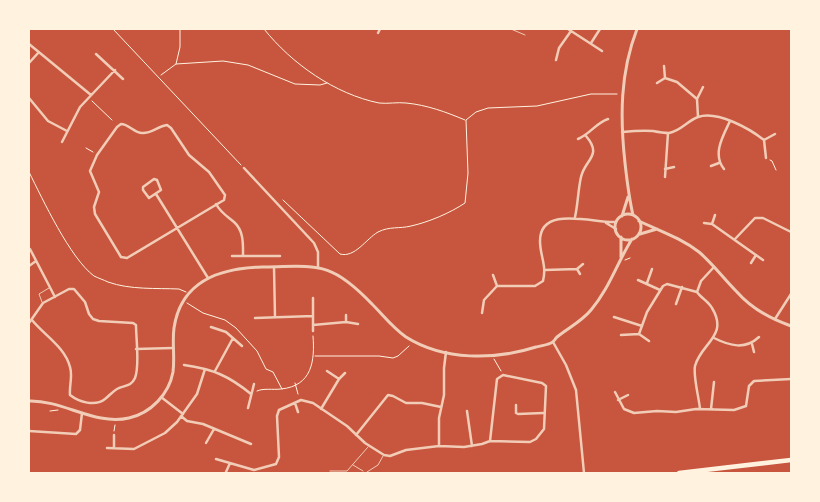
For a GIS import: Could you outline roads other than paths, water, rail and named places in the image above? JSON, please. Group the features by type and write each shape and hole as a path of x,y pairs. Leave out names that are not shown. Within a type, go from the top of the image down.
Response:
{"highway":[{"path":"679,473 791,460"}],"street":[{"path":"378,33 380,29"},
{"path":"591,43 600,29"},
{"path":"637,29 630,49 623,86 622,132 628,197 633,215 640,221 686,243 704,256 743,298 760,311 791,326"},
{"path":"556,60 569,30 602,51"},
{"path":"29,44 91,95"},
{"path":"29,63 38,52"},
{"path":"96,54 123,79"},
{"path":"664,66 665,78"},
{"path":"62,142 80,107 115,70"},
{"path":"657,83 665,78"},
{"path":"665,78 677,82 697,99"},
{"path":"698,117 697,99 702,87"},
{"path":"29,98 48,122 67,131"},
{"path":"622,132 642,131 668,133 683,128 698,117 714,117 730,121 764,140"},
{"path":"578,139 586,136 600,122 608,119"},
{"path":"724,169 720,163 720,143 730,121"},
{"path":"121,124 125,124 143,134 167,124 189,155 209,172 225,195 224,200 216,204 127,258 121,257 95,214 94,207 99,192 90,172 97,155 113,132 121,124"},
{"path":"665,177 664,169 668,133"},
{"path":"764,140 775,134"},
{"path":"576,218 582,173 593,157 594,149 591,141 586,136"},
{"path":"764,140 766,158"},
{"path":"711,166 720,163"},
{"path":"664,169 674,167"},
{"path":"244,168 314,244 318,252 318,268"},
{"path":"154,179 157,180 161,187 161,190 156,194 149,198 143,190 143,187 154,179"},
{"path":"156,194 208,278"},
{"path":"482,312 484,300 497,286 535,286 543,281 545,270 540,241 542,229 547,223 576,218 606,223 616,222 622,216 628,197"},
{"path":"216,204 221,212 234,222 241,232 243,238 243,256"},
{"path":"622,216 633,215"},
{"path":"712,224 715,215"},
{"path":"735,239 755,218 763,218 790,231"},
{"path":"638,235 641,227 640,221"},
{"path":"616,222 616,230"},
{"path":"606,223 616,230 621,237 622,257"},
{"path":"704,223 712,224 763,260"},
{"path":"29,401 46,402 106,419 129,418 147,410 161,397 172,376 175,322 182,306 190,293 208,278 230,270 274,267 318,268 334,272 348,280 394,327 406,337 420,344 446,352 494,356 518,353 553,342 581,320 610,283 632,239 638,235 657,229"},
{"path":"621,237 632,239"},
{"path":"30,249 54,297"},
{"path":"751,263 756,255"},
{"path":"232,256 280,256"},
{"path":"29,266 36,261"},
{"path":"545,270 577,269 582,264"},
{"path":"274,267 274,317"},
{"path":"697,292 701,281 714,267"},
{"path":"577,269 580,274"},
{"path":"647,283 652,269"},
{"path":"493,275 497,286"},
{"path":"638,280 660,290"},
{"path":"639,334 647,312 660,290 667,284 697,292 707,302 715,315 717,328 714,338 699,357 695,366 700,409"},
{"path":"676,304 682,287"},
{"path":"69,289 74,289 85,302 89,314 93,319 98,321 133,322 136,325 137,370 131,383 116,389 102,402 95,404 82,401 70,395 70,367 63,352 30,322 43,303 69,289"},
{"path":"775,319 791,294"},
{"path":"313,298 313,331"},
{"path":"346,315 346,322"},
{"path":"255,318 313,316"},
{"path":"614,317 642,326"},
{"path":"313,325 346,322 358,324"},
{"path":"212,327 226,332 242,346"},
{"path":"621,334 639,334 649,341"},
{"path":"714,338 729,345 752,344 759,337"},
{"path":"215,371 233,338"},
{"path":"553,342 568,370 576,390 584,473"},
{"path":"752,344 754,352"},
{"path":"136,348 173,348"},
{"path":"439,446 439,418 444,395 444,368 446,352"},
{"path":"184,365 215,371 233,380 251,394"},
{"path":"107,448 134,449 165,433 182,415 197,394 205,369"},
{"path":"327,371 339,379"},
{"path":"322,409 339,379 345,373"},
{"path":"216,459 254,470 276,464 279,457 277,416 279,410 301,400 308,401 322,409 347,426 356,436 384,455 390,456 406,450 439,446 472,446 490,441 530,442 536,439 544,429 543,413 547,394 546,386 542,383 503,375 496,379 490,441"},
{"path":"615,392 624,409 634,413 657,411 676,412 700,409 734,410 742,409 748,403 749,386 754,381 791,379"},
{"path":"711,409 714,382"},
{"path":"248,408 254,384"},
{"path":"356,436 388,395 406,403 422,403 441,407"},
{"path":"618,400 628,395"},
{"path":"161,397 187,421 214,428 251,444"},
{"path":"295,404 298,412"},
{"path":"516,405 516,413 518,414 543,413"},
{"path":"468,411 472,446"},
{"path":"29,431 76,434 80,430 82,413"},
{"path":"206,443 214,428"},
{"path":"114,435 114,448"},
{"path":"226,472 230,463"}],"lane":[{"path":"511,29 525,35"},
{"path":"43,303 39,294 49,287"},
{"path":"330,471 347,471 370,445"},
{"path":"367,472 378,465 384,455"},
{"path":"352,465 363,471"}]}
